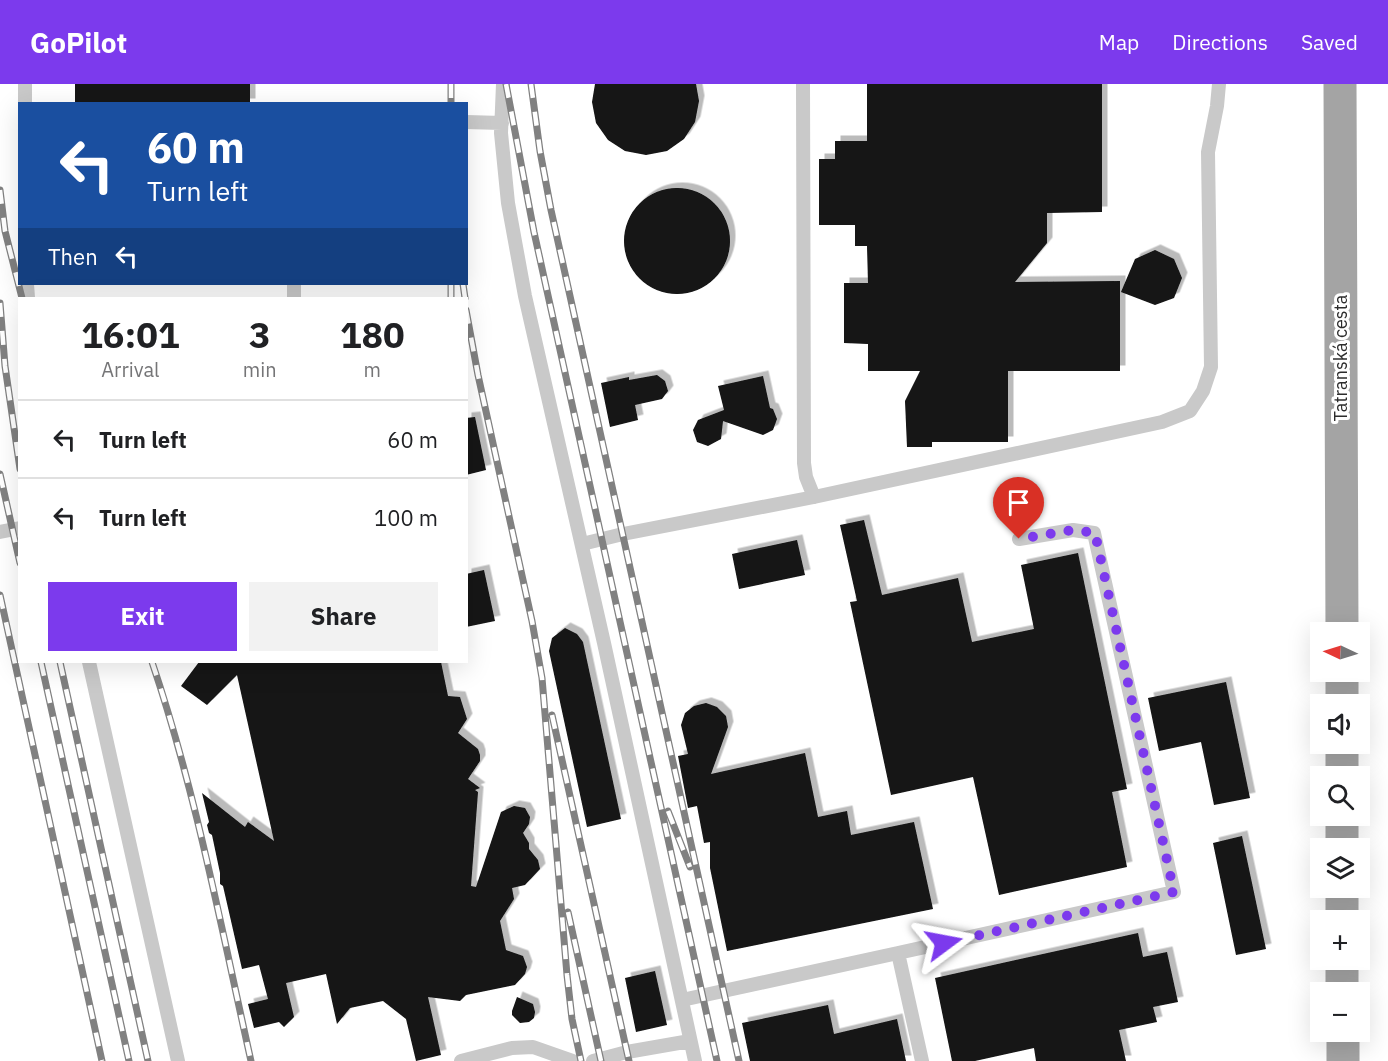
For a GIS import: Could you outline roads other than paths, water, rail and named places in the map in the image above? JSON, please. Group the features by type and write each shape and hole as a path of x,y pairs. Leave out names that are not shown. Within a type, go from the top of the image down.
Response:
{"main road":[{"name":"Tatranská cesta","path":"1340,84 1342,622"},
{"path":"1343,1042 1343,1061"}],"lane":[{"path":"25,84 25,102"},
{"path":"503,84 502,123 508,203 523,285 695,1061"},
{"path":"803,84 804,463 814,497"},
{"path":"582,544 1162,422 1190,411 1203,391 1211,367 1208,152 1219,84"},
{"path":"468,122 502,123"},
{"path":"0,532 18,528"},
{"path":"682,1000 1174,892 1095,533 1073,530 1019,539"},
{"path":"89,663 178,1061"},
{"path":"898,953 922,1061"},
{"path":"593,1061 627,1052 690,1041"},
{"path":"461,1061 512,1048 533,1047 573,1061"}],"railway":[{"path":"451,84 451,102"},
{"path":"506,84 534,232 717,1061"},
{"path":"531,84 551,210 739,1061"},
{"path":"0,190 5,231 18,282"},
{"path":"19,285 22,297"},
{"path":"451,285 451,297"},
{"path":"463,285 465,297"},
{"path":"0,303 5,366 18,455"},
{"path":"468,321 542,678 567,975 572,1019 581,1061"},
{"path":"0,474 18,554"},
{"path":"0,595 102,1061"},
{"path":"41,663 129,1061"},
{"path":"60,663 148,1061"},
{"path":"152,663 195,810 251,1061"},
{"path":"552,715 629,1061"},
{"path":"668,811 690,867"},
{"path":"568,912 601,1061"}]}
